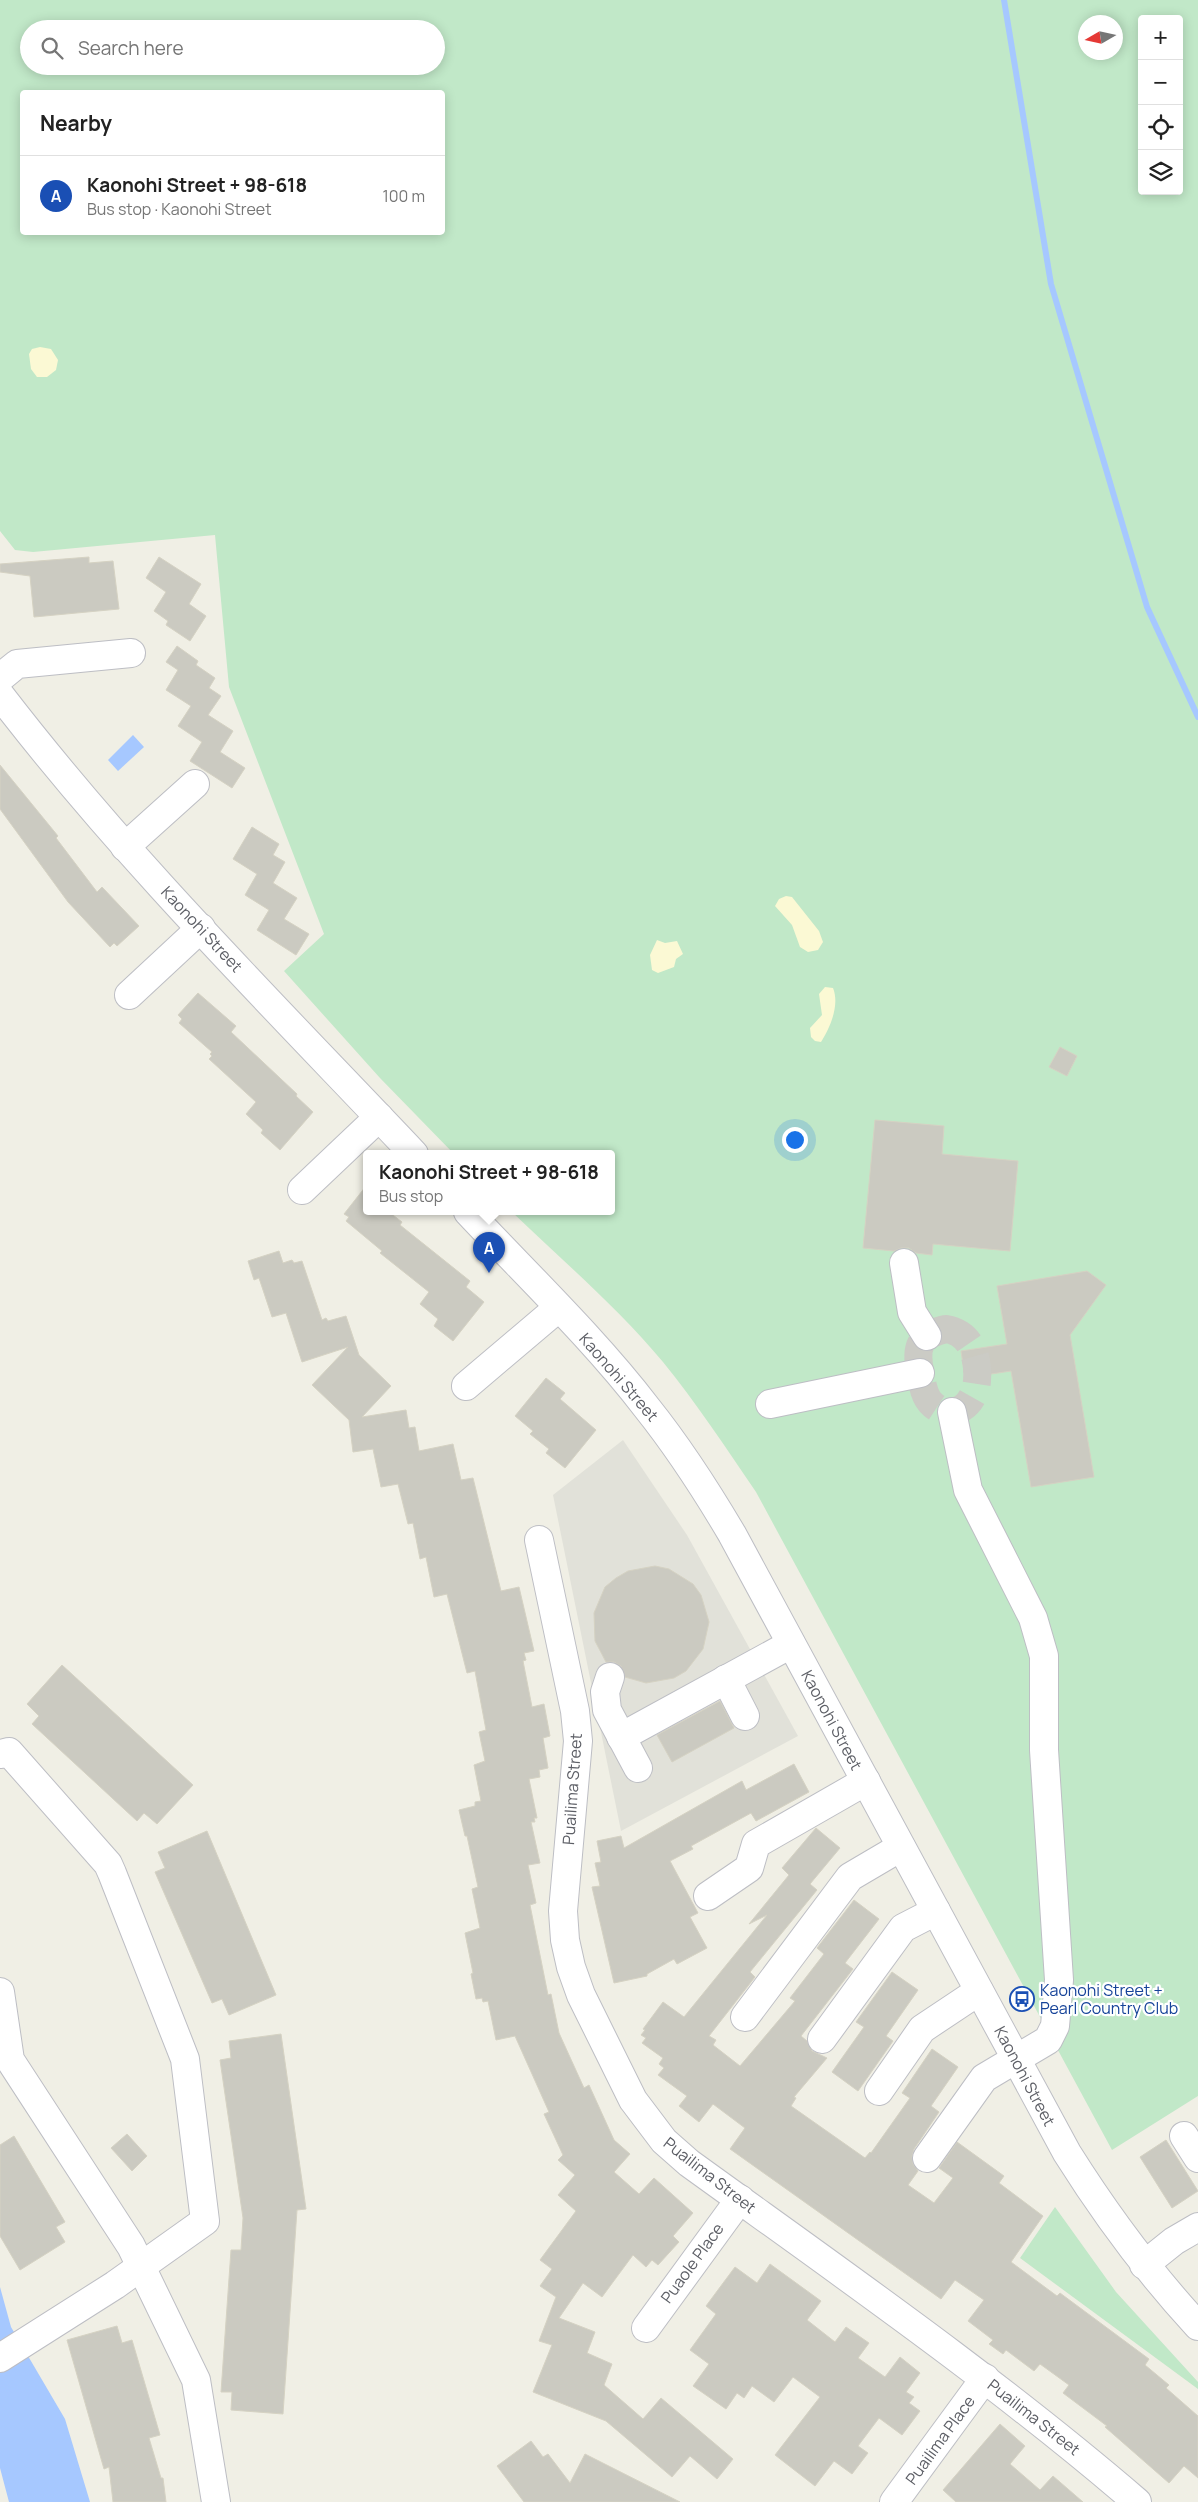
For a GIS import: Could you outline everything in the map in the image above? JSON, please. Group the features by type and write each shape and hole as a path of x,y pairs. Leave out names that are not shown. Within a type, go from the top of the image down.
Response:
{"street":[{"path":"0,692 17,664 131,653"},
{"name":"Kaonohi Street","path":"0,692 86,804 200,928 410,1150"},
{"path":"125,847 195,784"},
{"path":"129,995 200,928"},
{"path":"302,1190 378,1117"},
{"name":"Kaonohi Street","path":"471,1215 613,1367 680,1451 732,1534 1015,2059 1089,2188 1144,2265 1198,2326"},
{"path":"904,1262 912,1312 927,1336"},
{"path":"466,1386 558,1308"},
{"path":"770,1404 920,1373"},
{"path":"927,2158 984,2078 1048,2040 1055,2026 1059,1980 1044,1750 1044,1656 1033,1618 968,1490 952,1412"},
{"name":"Puailima Street","path":"538,1540 575,1711 578,1741 563,1910 565,1940 571,1967 585,2004 633,2100 645,2119 664,2141 740,2199 985,2378 1065,2440 1137,2502"},
{"path":"621,1737 791,1644"},
{"path":"610,1677 605,1692 605,1702 638,1768"},
{"path":"726,1679 746,1716"},
{"path":"0,1754 8,1752 108,1864 185,2059 205,2221 142,2266 11,2351"},
{"path":"708,1896 749,1868 756,1844 866,1781"},
{"path":"744,2017 850,1877 901,1847"},
{"path":"822,2039 904,1928 936,1911"},
{"path":"879,2091 922,2029 979,1991"},
{"path":"0,1992 10,2060 142,2266 196,2380 216,2502"},
{"name":"Puaole Place","path":"646,2328 740,2199"},
{"path":"1144,2265 1174,2241 1198,2227"},
{"name":"Puailima Place","path":"894,2502 985,2378"}],"shaded area":[{"path":"623,1440 687,1535 798,1736 621,1831 553,1495"}],"green space":[{"path":"0,0 1198,0 1198,2096 1112,2150 756,1492 688,1394 646,1342 515,1215 615,1215 615,1150 450,1150 380,1078 284,971 324,934 229,687 215,535 33,552 15,550 0,531"},
{"path":"1055,2207 1116,2292 1198,2382 1198,2389 1020,2258"}],"sand":[{"path":"40,347 51,349 58,360 56,370 47,377 37,377 31,369 29,354 32,349"},
{"path":"786,896 792,897 819,931 823,942 818,950 808,952 800,947 792,925 775,906 779,899"},
{"path":"657,940 665,943 677,941 683,954 676,959 674,967 658,973 652,970 650,955"},
{"path":"825,987 833,988 835,1009 831,1023 821,1042 815,1041 811,1037 810,1028 822,1015 819,994"}],"water":[{"path":"133,735 144,747 118,771 108,760"},
{"path":"0,2287 11,2327 65,2419 90,2502 9,2502 0,2468"}],"building":[{"path":"89,557 89,563 113,561 119,609 34,617 30,576 0,572 0,564"},
{"path":"159,557 201,584 189,604 206,616 190,641 166,625 168,621 154,611 166,592 146,578"},
{"path":"177,646 198,661 196,665 215,678 209,688 221,696 208,715 233,731 220,752 245,768 232,788 190,761 202,742 178,726 191,706 166,690 178,670 166,662"},
{"path":"0,765 58,836 56,838 97,892 102,887 139,926 117,946 114,943 110,947 68,902 0,809"},
{"path":"252,827 279,844 273,855 285,862 273,883 297,898 284,919 309,934 296,955 257,930 269,910 245,895 257,874 233,859"},
{"path":"198,993 236,1026 231,1032 297,1094 296,1096 313,1112 280,1150 261,1133 263,1130 246,1114 256,1102 209,1059 212,1056 210,1054 212,1052 179,1023 182,1019 178,1015"},
{"path":"1060,1047 1077,1056 1067,1076 1049,1067"},
{"path":"875,1120 944,1126 942,1154 1018,1161 1010,1251 933,1244 932,1255 916,1253 909,1248 901,1248 894,1251 863,1248"},
{"path":"363,1190 363,1215 393,1215 402,1222 400,1225 470,1281 466,1287 484,1302 453,1341 434,1326 438,1319 420,1304 429,1292 380,1253 382,1251 346,1221 349,1217 344,1214"},
{"path":"279,1251 283,1263 292,1260 294,1263 302,1261 322,1320 326,1318 328,1321 346,1316 359,1355 391,1386 362,1417 406,1410 409,1428 415,1427 419,1451 453,1444 461,1480 473,1478 501,1591 519,1587 534,1651 524,1653 526,1660 523,1661 532,1707 544,1704 550,1736 543,1738 548,1768 539,1770 540,1777 529,1779 537,1818 534,1818 535,1822 531,1822 540,1863 528,1865 536,1903 530,1905 548,1995 551,1994 559,2033 584,2088 589,2085 614,2140 630,2154 614,2172 639,2194 654,2178 693,2213 673,2236 679,2242 658,2265 652,2260 646,2267 633,2255 602,2297 583,2283 559,2318 595,2332 587,2353 612,2364 604,2385 643,2419 661,2398 733,2459 717,2479 690,2456 672,2477 606,2421 533,2392 552,2345 539,2341 556,2297 540,2286 552,2269 540,2260 576,2211 558,2195 575,2175 558,2160 563,2155 544,2114 549,2112 515,2036 496,2040 488,2001 483,2002 482,1998 476,1999 471,1974 473,1973 465,1933 480,1928 472,1889 478,1887 467,1836 465,1836 459,1810 475,1806 475,1802 481,1801 474,1765 485,1761 479,1732 486,1730 475,1671 467,1673 447,1594 434,1597 426,1557 420,1559 413,1523 408,1524 398,1484 381,1487 373,1449 353,1452 349,1420 312,1385 348,1347 302,1362 286,1313 272,1317 259,1278 254,1280 248,1261"},
{"path":"1087,1271 1106,1285 1070,1335 1094,1477 1031,1487 1011,1371 965,1378 961,1351 1007,1344 997,1286"},
{"path":"546,1378 565,1393 560,1399 596,1430 565,1468 546,1453 549,1449 530,1434 533,1431 515,1416"},
{"path":"655,1566 669,1569 693,1584 701,1595 709,1622 703,1649 686,1671 674,1678 646,1683 625,1677 621,1666 614,1662 606,1662 595,1641 594,1613 605,1587 616,1578 628,1571"},
{"path":"62,1665 193,1785 157,1824 144,1813 137,1821 32,1724 39,1716 27,1704"},
{"path":"720,1701 734,1728 672,1762 657,1735"},
{"path":"794,1764 809,1792 756,1821 751,1813 691,1846 693,1849 670,1861 698,1913 690,1917 707,1948 677,1964 674,1959 647,1974 647,1976 614,1983 592,1887 600,1886 595,1863 601,1862 597,1841 621,1836 624,1848 742,1781 746,1790"},
{"path":"816,1828 840,1848 810,1884 817,1890 750,1972 755,1977 709,2036 716,2040 713,2045 740,2066 795,2001 790,1998 824,1954 817,1948 854,1900 879,1919 845,1963 853,1969 801,2036 807,2041 812,2051 827,2058 794,2097 796,2098 791,2106 865,2158 871,2153 910,2098 902,2093 932,2049 958,2067 931,2106 939,2112 914,2149 912,2156 913,2164 918,2171 908,2185 934,2203 953,2178 939,2168 957,2142 1004,2176 999,2183 1043,2216 1011,2262 1057,2296 1060,2293 1149,2359 1145,2365 1169,2385 1166,2388 1198,2416 1198,2478 1184,2466 1169,2483 1105,2427 1107,2426 1063,2393 1069,2385 1040,2364 1034,2371 1006,2350 1003,2354 989,2344 993,2340 968,2321 984,2300 955,2280 941,2299 730,2149 745,2128 713,2104 699,2122 679,2106 687,2096 658,2075 664,2068 659,2064 663,2058 642,2043 646,2038 641,2035 645,2030 643,2029 663,2002 684,2017 767,1915 749,1924 789,1875 782,1868"},
{"path":"207,1831 276,1995 229,2015 222,1999 212,2003 155,1872 165,1868 158,1852"},
{"path":"892,1972 918,1990 886,2036 893,2041 858,2091 832,2072 864,2027 856,2022"},
{"path":"281,2034 306,2209 297,2210 283,2414 231,2410 232,2392 221,2392 231,2250 241,2250 243,2218 220,2060 231,2058 229,2041"},
{"path":"127,2134 147,2156 132,2171 111,2148"},
{"path":"14,2136 65,2222 56,2227 65,2242 20,2270 0,2236 0,2145"},
{"path":"1166,2140 1198,2191 1172,2208 1140,2157"},
{"path":"770,2264 821,2301 807,2320 835,2342 846,2327 869,2343 858,2358 885,2377 900,2357 920,2373 906,2392 914,2397 909,2403 920,2411 902,2435 879,2418 858,2446 868,2453 852,2474 834,2461 815,2486 775,2455 820,2397 793,2377 774,2402 752,2386 744,2398 737,2393 726,2409 693,2386 709,2364 690,2350 716,2314 706,2306 735,2267 757,2283"},
{"path":"117,2326 122,2343 132,2340 160,2435 149,2438 161,2478 163,2478 166,2502 113,2502 109,2467 104,2469 67,2340"},
{"path":"1000,2424 1025,2446 1010,2464 1040,2490 1053,2476 1083,2502 956,2502 943,2490"},
{"path":"531,2441 543,2457 548,2454 570,2483 585,2454 680,2502 524,2502 497,2466"}],"waterway":[{"path":"1004,0 1051,284 1147,607 1198,717"}],"tunnel":[{"path":"946,1329 962,1335 972,1348 977,1363 977,1381 972,1398 967,1404 953,1412 946,1412 930,1402 923,1387 918,1360 923,1340 936,1332 946,1329"}],"place":[{"name":"Kaonohi Street + 98-618","path":"489,1273"},
{"name":"Kaonohi Street + Pearl Country Club","path":"1022,1999"}]}
